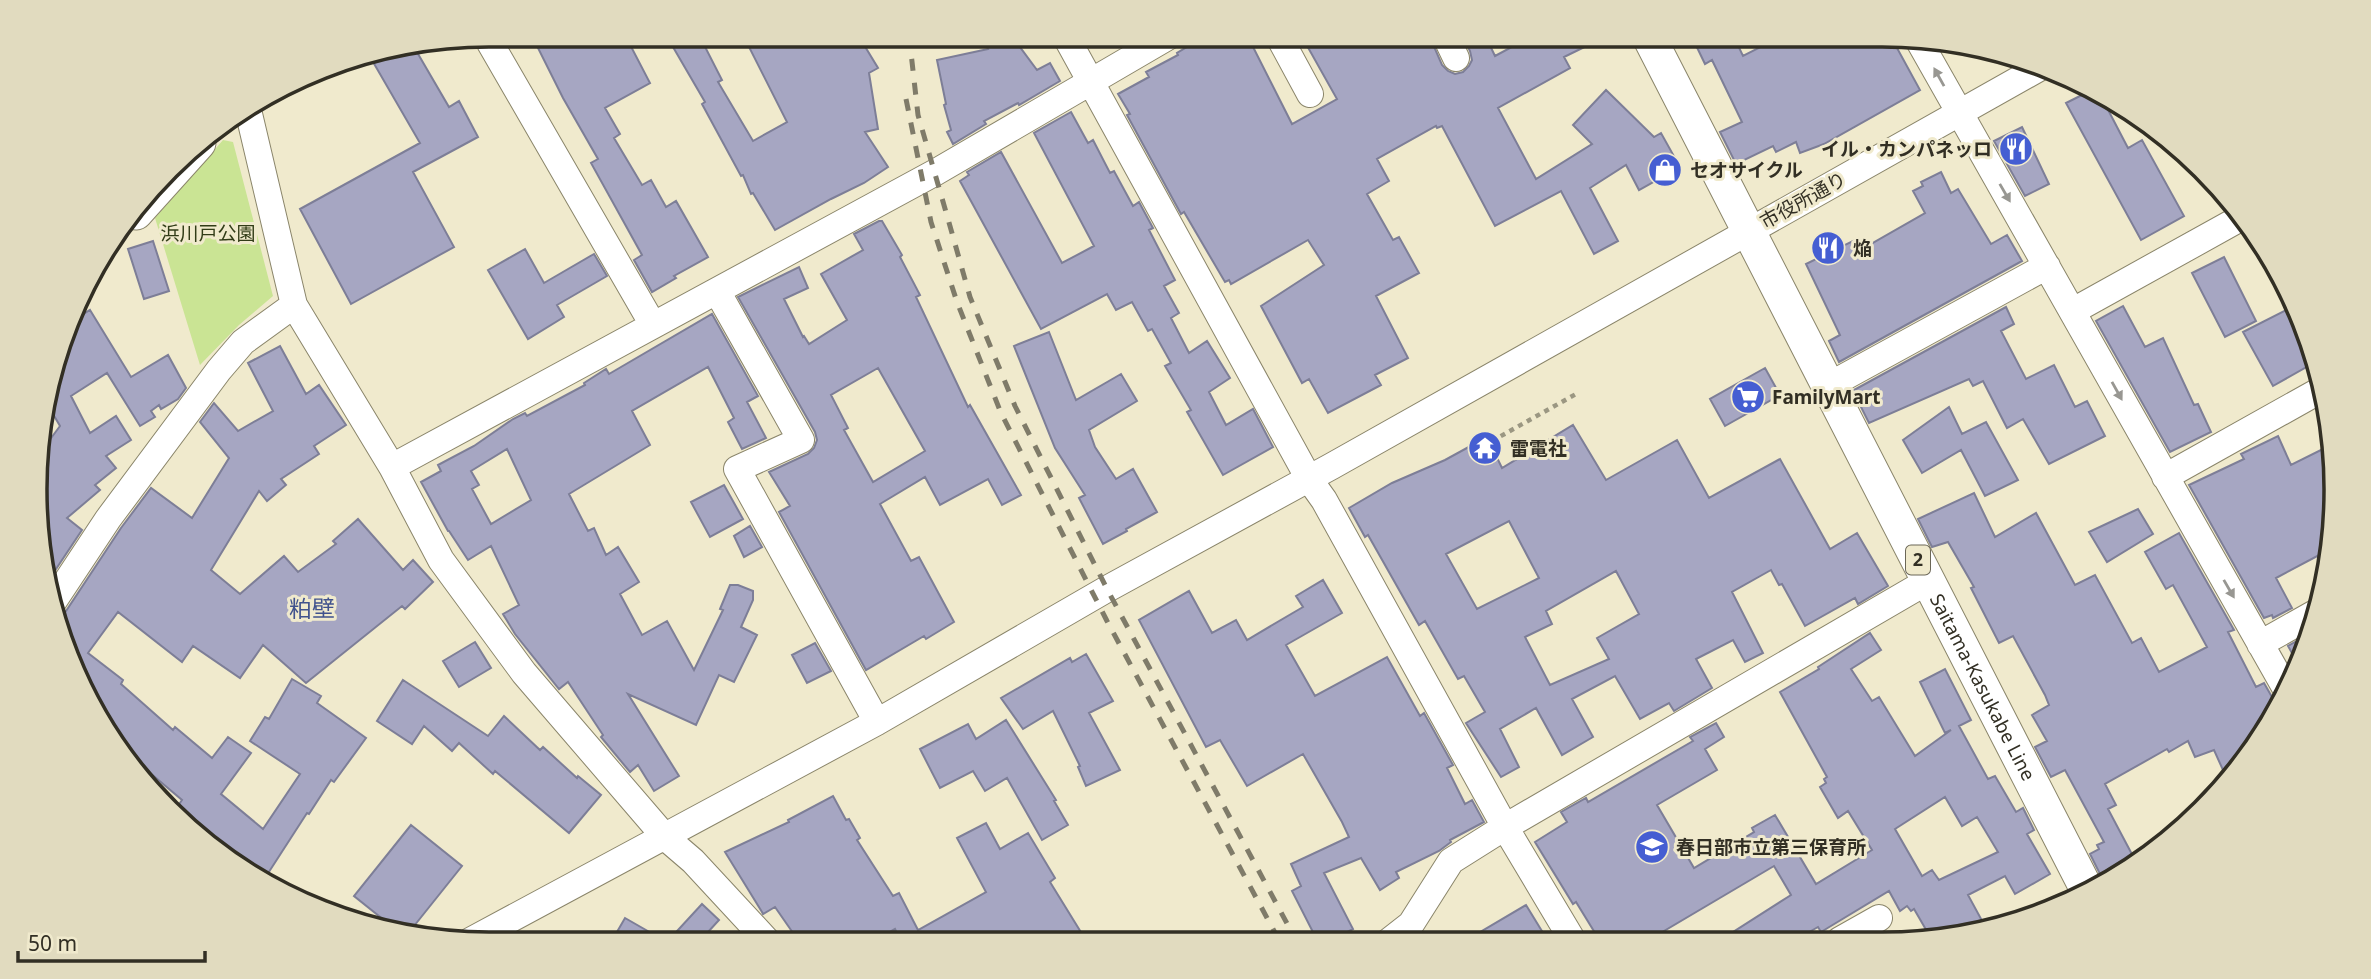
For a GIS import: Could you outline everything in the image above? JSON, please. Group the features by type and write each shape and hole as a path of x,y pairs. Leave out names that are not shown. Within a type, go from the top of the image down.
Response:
{"main road":[{"name":"Saitama-Kasukabe Line","path":"1654,47 2083,883"}],"street":[{"path":"492,47 653,325"},
{"path":"1072,47 1309,478 1328,506 1505,827 1568,932"},
{"path":"393,467 936,172 1150,47"},
{"path":"1285,47 1310,94"},
{"path":"1924,49 2281,680"},
{"name":"市役所通り","path":"487,932 877,722 1107,589 2030,73"},
{"path":"249,119 294,306 393,467 442,559 524,673 665,837 693,861 759,932"},
{"path":"2073,311 2233,222"},
{"path":"1828,386 2047,266"},
{"path":"717,291 801,440 737,469 877,722"},
{"path":"60,593 108,519 219,370 243,342 294,306"},
{"path":"2165,477 2313,394"},
{"path":"1401,932 1411,924 1451,861 1928,581"},
{"path":"2260,644 2304,619"},
{"path":"1855,932 1880,918"}],"path":[{"path":"1492,441 1577,394"}],"green space":[{"name":"浜川戸公園","path":"223,140 233,142 273,296 239,325 200,365 155,218"}],"building":[{"path":"538,47 631,47 650,83 605,108 620,134 614,138 642,185 651,180 666,207 676,201 708,257 652,292 634,260 642,255 591,163 598,159"},
{"path":"673,47 705,47 722,80 718,82 753,141 787,122 749,47 865,47 878,68 869,73 878,129 865,132 888,167 864,183 775,230 753,193 751,194 743,175 741,176 702,104 705,102"},
{"path":"987,47 1020,47 1037,70 1050,63 1060,81 1019,105 1018,103 984,121 986,124 953,144 947,132 951,130 937,60 988,49"},
{"path":"1187,47 1253,47 1292,124 1337,99 1308,47 1434,47 1442,65 1455,74 1463,72 1472,60 1468,47 1491,47 1495,56 1512,47 1584,47 1564,57 1570,68 1498,108 1536,179 1592,144 1573,125 1606,90 1654,137 1661,133 1680,167 1639,190 1626,165 1590,188 1618,241 1594,254 1561,191 1495,226 1442,126 1436,126 1377,159 1389,181 1367,194 1393,240 1399,237 1419,273 1376,296 1408,358 1375,375 1381,385 1328,413 1309,379 1302,383 1261,306 1324,265 1308,240 1231,284 1229,280 1225,282 1184,212 1181,214 1118,94 1149,77 1146,72 1178,55 1177,53"},
{"path":"1697,47 1739,47 1743,56 1761,47 1897,48 1920,90 1824,144 1800,153 1796,142 1776,152 1773,146 1736,164 1720,132 1742,122 1712,60 1705,64"},
{"path":"418,53 449,107 459,101 478,137 413,172 454,247 351,304 300,209 420,143 373,63"},
{"path":"2081,95 2108,110 2128,148 2142,140 2184,216 2141,240 2066,103"},
{"path":"1071,112 1088,143 1093,140 1110,173 1114,171 1133,206 1139,202 1153,228 1149,230 1175,280 1164,286 1179,313 1171,318 1189,353 1207,341 1230,378 1209,392 1226,425 1253,409 1273,447 1223,475 1187,412 1191,410 1165,366 1171,363 1152,329 1148,331 1132,302 1116,310 1107,294 1041,329 960,181 969,175 967,172 1001,152 1062,263 1094,246 1034,133"},
{"path":"2022,127 2049,184 2025,196 1994,141"},
{"path":"1941,172 1951,193 1958,189 1991,244 2007,235 2022,261 1839,362 1829,341 1840,335 1806,264 1857,239 1862,249 1925,213 1913,191 1923,186 1921,182"},
{"path":"882,221 902,255 900,257 920,295 916,297 968,407 970,405 1021,495 1002,505 988,479 940,505 925,477 880,504 911,561 919,557 954,622 866,670 779,512 790,506 769,472 808,454 817,440 815,432 738,297 799,267 808,288 784,299 809,344 847,320 821,274 863,250 854,234","holes":["878,368 925,451 873,482 844,430 848,428 831,395"]},
{"path":"153,241 169,291 144,299 128,249"},
{"path":"525,249 544,283 594,254 607,276 557,305 564,317 528,339 488,270"},
{"path":"2224,257 2256,321 2225,337 2192,273"},
{"path":"2123,306 2145,347 2163,338 2194,405 2198,404 2211,432 2170,452 2096,321"},
{"path":"2006,307 2014,324 2001,331 2026,379 2054,365 2075,407 2087,401 2105,436 2049,464 2023,419 2007,428 1983,381 1973,386 1969,379 1869,423 1854,390"},
{"path":"90,310 131,377 168,355 186,388 178,399 161,409 159,405 151,411 155,417 140,426 107,373 71,396 90,433 116,416 131,440 106,456 116,468 95,485 100,490 67,518 82,530 55,570 48,518 50,439 60,426 54,416 56,403 62,375 84,314"},
{"path":"2286,310 2306,367 2273,386 2243,332"},
{"path":"712,314 758,396 747,402 766,438 742,449 728,422 734,418 708,367 632,411 650,445 569,494 588,531 594,528 606,555 618,547 639,582 620,594 642,635 667,621 694,670 723,610 720,609 730,585 753,591 753,600 741,627 757,635 734,682 719,675 696,725 628,694 679,776 654,791 638,765 630,772 601,737 603,735 568,682 559,689 515,634 503,614 519,605 491,546 468,560 448,531 421,482 441,471 438,465 474,446 513,419 525,413 527,416 585,385 584,383 606,369 609,374","holes":["507,449 531,500 491,524 472,489 479,485 471,471"]},
{"path":"1049,332 1076,400 1121,374 1137,401 1089,430 1095,447 1116,479 1133,469 1157,512 1103,544 1079,498 1085,495 1055,448 1014,346"},
{"path":"280,346 306,394 319,385 346,425 314,446 319,454 281,479 286,485 267,501 259,491 211,570 240,594 284,556 298,572 336,544 333,541 358,519 403,570 413,560 433,582 405,609 402,606 306,683 263,645 240,678 193,646 182,662 118,612 88,653 123,680 121,684 173,730 175,727 212,758 228,737 251,753 221,794 263,829 300,774 250,741 265,717 269,719 292,679 321,696 317,703 366,738 334,782 331,780 309,814 307,813 269,872 198,822 179,804 182,800 151,774 139,759 93,685 65,612 151,488 192,518 229,458 200,422 214,403 238,431 273,411 248,363"},
{"path":"1765,368 1780,395 1725,426 1710,399"},
{"path":"1949,407 1962,434 1986,422 2018,480 1985,496 1961,450 1922,473 1903,440"},
{"path":"1573,425 1606,480 1677,440 1709,498 1780,459 1830,549 1857,533 1888,586 1858,604 1855,598 1805,626 1782,584 1779,585 1771,570 1732,592 1763,653 1745,662 1733,640 1696,659 1712,688 1674,711 1669,703 1640,719 1615,676 1572,699 1593,737 1562,755 1536,708 1500,729 1519,767 1501,777 1466,723 1485,712 1464,676 1458,679 1425,621 1419,625 1368,535 1365,537 1349,508 1392,483 1445,460 1487,437 1502,468","holes":["1509,521 1539,578 1477,609 1446,554","1616,571 1639,614 1597,638 1609,659 1550,685 1525,637 1552,624 1546,611"]},
{"path":"2278,436 2291,465 2322,450 2324,490 2319,555 2276,578 2292,608 2273,618 2272,615 2264,618 2189,485 2244,459 2241,454"},
{"path":"724,485 743,519 710,537 691,502"},
{"path":"1974,493 1995,537 2036,513 2075,585 2095,575 2132,643 2141,638 2159,672 2207,647 2173,585 2166,589 2145,552 2179,533 2234,630 2228,632 2256,687 2264,683 2272,697 2249,735 2223,770 2214,750 2195,757 2188,741 2169,752 2167,749 2105,784 2116,805 2108,809 2132,854 2100,874 2090,854 2099,849 2097,845 2104,842 2065,770 2051,777 2035,747 2047,741 2032,715 2049,705 2045,695 2013,636 1999,643 1971,588 1974,587 1948,542 1932,547 1918,519"},
{"path":"2138,509 2153,534 2107,562 2089,532"},
{"path":"750,526 762,547 744,557 734,536"},
{"path":"1323,580 1342,613 1286,645 1315,696 1387,657 1420,716 1424,713 1453,765 1447,768 1465,804 1472,800 1484,822 1450,840 1451,842 1439,851 1396,872 1399,878 1380,890 1361,858 1324,873 1353,929 1347,932 1313,932 1292,891 1301,886 1291,864 1349,837 1303,754 1247,786 1220,740 1206,747 1139,620 1189,591 1212,633 1236,620 1247,640 1303,607 1296,596"},
{"path":"1870,633 1881,650 1851,669 1872,701 1879,697 1915,756 1951,730 1945,733 1920,682 1945,669 1971,720 1959,726 1988,779 1995,776 2016,812 2023,808 2034,830 2027,834 2050,874 2015,894 2005,876 1968,895 1982,920 1968,923 1926,929 1914,909 1911,911 1907,906 1900,911 1889,891 1821,932 1818,927 1809,932 1733,932 1791,895 1774,866 1662,932 1594,932 1576,902 1573,904 1535,842 1567,822 1561,812 1586,798 1588,802 1693,741 1690,737 1716,723 1724,737 1705,749 1717,770 1657,805 1694,868 1754,832 1752,828 1775,815 1816,884 1872,850 1848,811 1838,818 1820,787 1826,783 1824,779 1827,777 1780,692 1819,669 1818,667","holes":["1945,797 1962,826 1977,817 1998,852 1939,880 1932,870 1922,876 1895,829"]},
{"path":"2297,641 2292,653 2288,646"},
{"path":"475,642 491,668 459,687 443,661"},
{"path":"815,643 831,671 807,683 792,655"},
{"path":"1086,654 1113,701 1089,713 1120,770 1086,786 1078,767 1080,766 1053,711 1023,729 1001,698 1070,658 1072,662"},
{"path":"403,680 488,736 504,716 540,750 543,747 577,778 578,776 601,795 569,833 495,771 493,774 459,743 452,751 424,726 412,744 377,721"},
{"path":"1006,720 1056,800 1054,801 1068,825 1042,840 1007,778 985,791 973,771 940,788 920,749 968,724 976,739"},
{"path":"833,796 893,896 899,893 918,930 986,892 957,838 986,823 1000,849 1028,833 1055,878 1050,882 1081,932 896,932 895,929 890,932 792,932 775,907 763,914 725,852 789,822 788,820"},
{"path":"411,825 462,866 415,925 382,919 354,896"},
{"path":"702,904 719,920 708,932 676,932"},
{"path":"1526,905 1542,932 1480,932"},
{"path":"625,918 650,932 617,932"}],"railway":[{"path":"910,47 918,115 970,297 1015,406 1107,589 1292,932"},
{"path":"906,99 931,222 957,302 1001,413 1107,621 1275,932"}],"place":[{"name":"イル・カンパネッロ","path":"2016,149"},
{"name":"セオサイクル","path":"1665,170"},
{"name":"焔","path":"1828,248"},
{"name":"FamilyMart","path":"1748,397"},
{"name":"雷電社","path":"1485,448"},
{"name":"春日部市立第三保育所","path":"1652,847"}],"district":[{"name":"粕壁","path":"312,609"}]}
